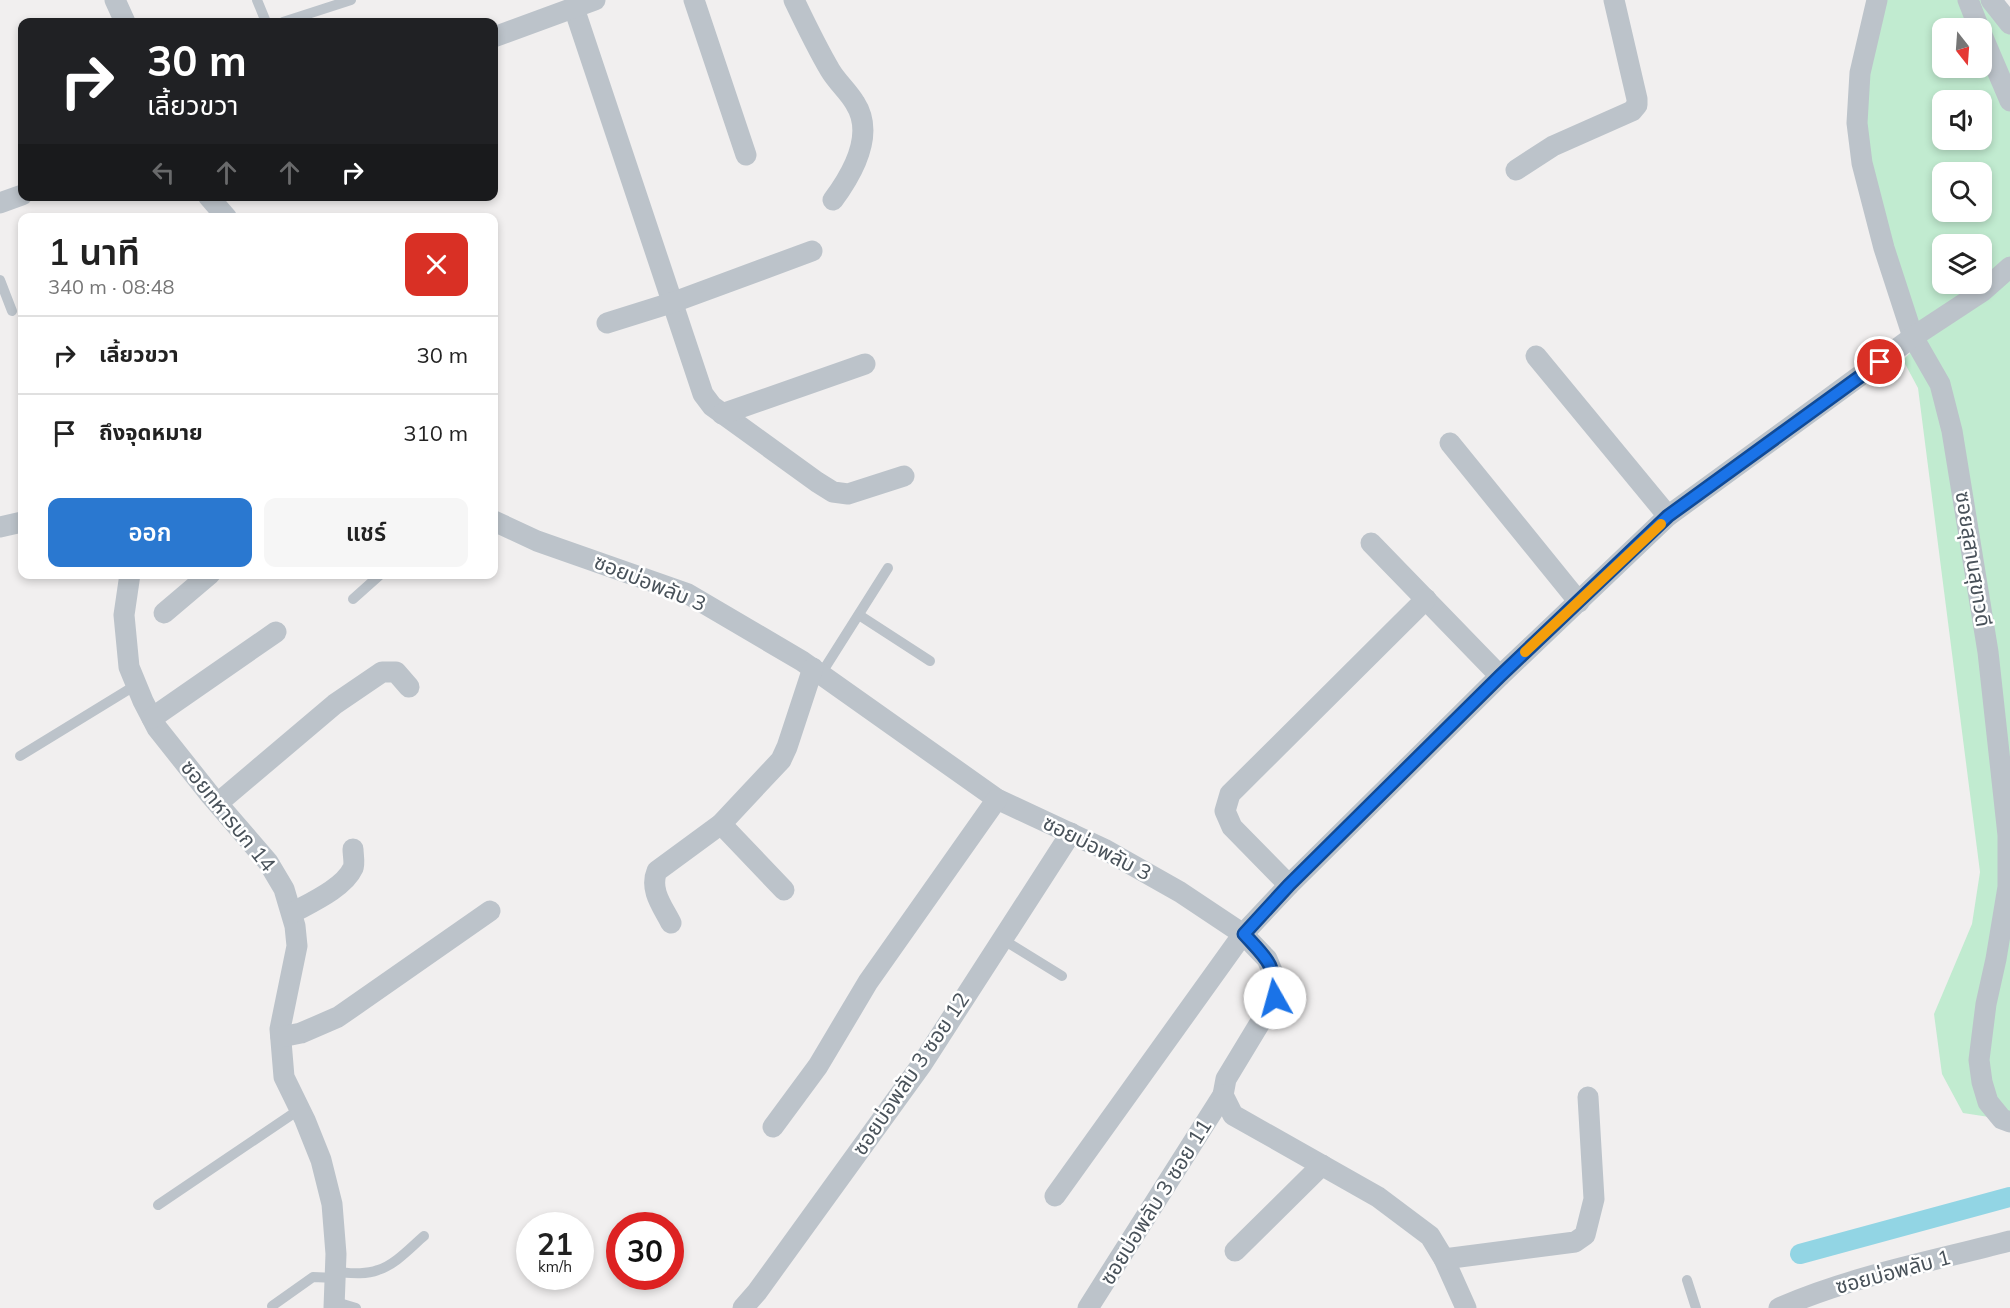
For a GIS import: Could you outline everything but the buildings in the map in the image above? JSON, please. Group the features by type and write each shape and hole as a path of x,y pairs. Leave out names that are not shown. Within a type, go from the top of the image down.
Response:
{"street":[{"path":"115,0 123,18"},
{"path":"498,36 595,0"},
{"path":"694,0 746,155"},
{"path":"794,0 831,71 854,100 862,118 863,142 844,184 833,200"},
{"path":"1516,170 1553,146 1632,111 1637,105 1614,0"},
{"name":"ซอยสุสานสุขาวดี","path":"1878,0 1860,73 1857,123 1862,163 1884,248 1913,337 1940,384 1952,431 1988,651 2008,835 2008,887 1986,1004 1979,1060 1988,1102 2002,1119 2010,1122"},
{"path":"1968,0 1975,18"},
{"path":"1991,0 2010,24"},
{"path":"574,8 704,394 712,406 833,492 848,494 904,476"},
{"path":"1992,58 2010,100"},
{"path":"212,201 223,213"},
{"path":"607,323 674,302 812,251"},
{"path":"1055,1196 1244,934 1289,885 1500,676 1668,516 1913,337 1983,291 2010,267"},
{"path":"1536,356 1668,516"},
{"path":"722,414 865,364"},
{"path":"1450,443 1579,602"},
{"path":"0,527 18,523"},
{"name":"ซอยบ่อพลับ 3","path":"498,523 537,541 688,594 817,671 997,799 1104,849 1171,887 1244,934 1268,959 1275,978 1275,998 1226,1079 1223,1095"},
{"path":"1371,543 1500,676"},
{"name":"ซอยทหารบก 14","path":"129,579 124,615 129,667 136,685 157,728 268,862 284,889 296,926 297,946 280,1029 284,1077 321,1160 332,1204 336,1275 335,1305"},
{"path":"165,613 197,579"},
{"path":"1289,885 1232,827 1225,811 1230,794 1426,599"},
{"path":"152,718 276,632"},
{"path":"671,923 656,894 654,885 657,871 721,824 781,760 817,671"},
{"path":"218,803 335,704 382,672 396,672 409,687"},
{"path":"773,1126 818,1066 868,982 997,799"},
{"path":"721,824 784,891"},
{"name":"ซอยบ่อพลับ 3 ซอย 12","path":"742,1308 757,1292 922,1064 1071,833"},
{"path":"292,913 328,892 347,876 354,867 353,849"},
{"path":"281,1037 301,1033 338,1017 490,911"},
{"path":"1223,1095 1233,1115 1378,1197 1430,1236 1444,1259 1466,1308"},
{"name":"ซอยบ่อพลับ 3 ซอย 11","path":"1088,1308 1223,1095"},
{"path":"1444,1259 1575,1242 1585,1235 1594,1199 1588,1097"},
{"path":"1235,1251 1322,1165"},
{"name":"ซอยบ่อพลับ 1","path":"1779,1308 1807,1302 1852,1282 2010,1241"}],"lane":[{"path":"257,0 264,18"},
{"path":"295,18 351,0"},
{"path":"0,280 12,311"},
{"path":"817,671 859,615 888,568"},
{"path":"353,599 375,579"},
{"path":"859,615 930,661"},
{"path":"20,756 136,685"},
{"path":"1002,939 1062,976"},
{"path":"158,1205 300,1109"},
{"path":"272,1306 313,1277 380,1270 424,1236"},
{"path":"1687,1280 1696,1308"},
{"path":"335,1305 356,1308"}],"green space":[{"path":"1878,0 1987,0 2010,33 2010,1122 1963,1113 1942,1074 1934,1014 1972,924 1980,872 1918,388 1903,360 1921,342 1857,123"}],"waterway":[{"path":"1800,1254 2010,1197"}],"slow traffic":[{"path":"1525,652 1661,524"}],"route":[{"path":"1275,998 1275,978 1268,959 1244,934 1289,885 1500,676 1668,516 1880,362"}]}
